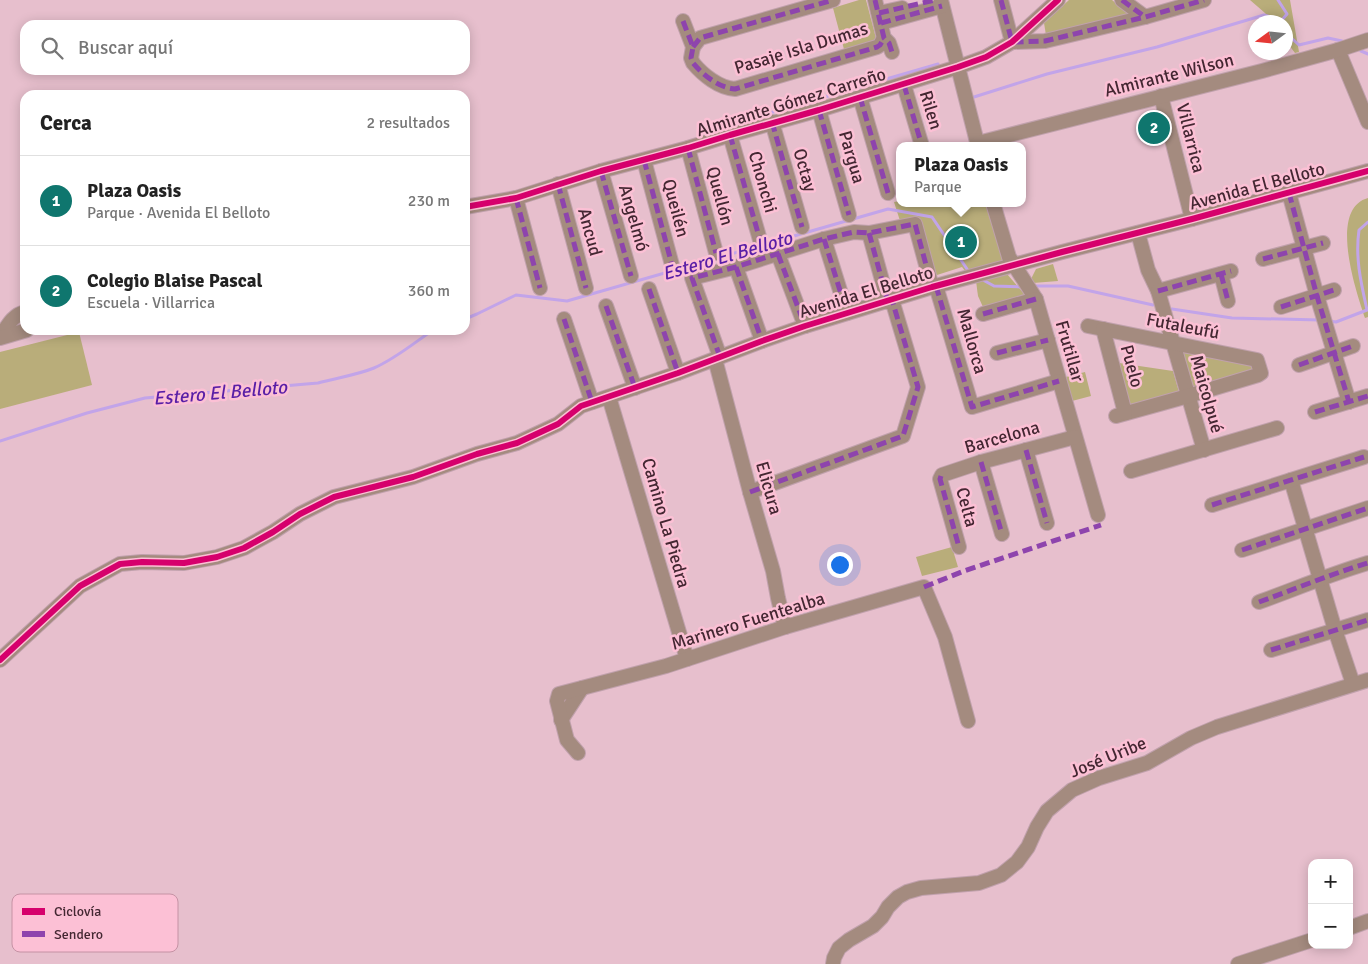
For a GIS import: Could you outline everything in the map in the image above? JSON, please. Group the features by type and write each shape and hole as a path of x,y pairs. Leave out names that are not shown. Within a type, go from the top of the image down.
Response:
{"street":[{"path":"693,47 700,38 833,0"},
{"path":"1001,0 1012,42 1045,41 1145,18 1204,0"},
{"name":"Almirante Gómez Carreño","path":"470,206 516,198 602,171 819,110 958,67 986,56 1012,42 1058,0"},
{"path":"1122,0 1145,18"},
{"path":"892,52 889,43 884,38 878,12 939,2 977,142"},
{"path":"683,21 693,47"},
{"name":"Pasaje Isla Dumas","path":"693,47 691,58 697,67 720,85 727,89 735,89 877,46 884,38"},
{"name":"Almirante Wilson","path":"986,142 1338,50 1368,40"},
{"path":"1338,50 1368,122"},
{"name":"Rilen","path":"904,84 921,142"},
{"name":"Villarrica","path":"1161,96 1192,219"},
{"path":"860,97 888,193"},
{"name":"Pargua","path":"819,110 849,215"},
{"name":"Octay","path":"772,122 802,227"},
{"name":"Chonchi","path":"730,135 760,240"},
{"name":"Quellón","path":"688,148 716,254"},
{"name":"Queilén","path":"644,160 672,264"},
{"name":"Angelmó","path":"602,171 631,276"},
{"name":"Avenida El Belloto","path":"587,404 846,313 1014,265 1368,171"},
{"name":"Ancud","path":"558,184 586,288"},
{"path":"1289,193 1348,402"},
{"path":"516,198 540,288"},
{"name":"Frutillar","path":"994,207 1009,258 1031,291 1048,340 1098,516"},
{"name":"Mallorca","path":"869,233 915,224 972,407 1059,381"},
{"path":"750,492 903,436 918,387 869,233 854,232 824,239 736,267 762,341"},
{"name":"Maicolpué","path":"1143,232 1157,267 1158,291 1204,450"},
{"path":"824,239 846,313"},
{"path":"1263,259 1323,243"},
{"path":"778,254 805,326"},
{"name":"Elicura","path":"736,267 692,278 717,358 750,492 773,571 785,628"},
{"path":"1158,291 1226,272 1228,301"},
{"path":"649,290 678,373"},
{"path":"1281,307 1334,290"},
{"path":"983,314 1031,291"},
{"path":"606,306 635,388"},
{"path":"0,337 12,319 20,313"},
{"path":"0,660 80,586 120,564 142,562 184,563 217,557 244,548 274,532 300,514 334,497 413,477 477,454 517,443 558,424 587,404 564,318"},
{"name":"Futaleufú","path":"1088,326 1257,360 1261,372 1258,374 1188,396"},
{"name":"Puelo","path":"1102,329 1120,414 1188,396"},
{"path":"0,337 20,332"},
{"path":"997,353 1048,340"},
{"path":"1299,365 1353,346"},
{"path":"1315,412 1368,396"},
{"name":"Camino La Piedra","path":"609,397 687,659"},
{"path":"1131,471 1277,428"},
{"name":"Barcelona","path":"941,476 982,462 1075,437"},
{"path":"1026,450 1047,523"},
{"path":"1212,505 1364,457"},
{"path":"982,462 1002,534"},
{"name":"Celta","path":"941,476 940,479 959,547"},
{"path":"1291,480 1335,630 1353,684"},
{"path":"1242,550 1368,508"},
{"path":"1259,602 1332,574 1368,563"},
{"name":"Marinero Fuentealba","path":"578,753 566,740 557,702 559,694 687,659 924,587 945,637 968,721"},
{"path":"1271,650 1368,620"},
{"name":"José Uribe","path":"833,964 839,948 873,926 898,897 907,892 921,888 978,882 1001,875 1017,862 1028,847 1047,811 1072,790 1099,778 1147,764 1191,738 1217,727 1368,680"},
{"path":"1353,927 1368,921"},
{"path":"1238,964 1308,941"}],"shaded area":[{"path":"859,0 866,0 877,42 845,53 833,8"},
{"path":"1069,0 1112,0 1131,16 1046,35 1044,23"},
{"path":"1250,0 1290,0 1293,15 1267,15"},
{"path":"1293,17 1299,52 1295,53 1293,50"},
{"path":"1368,198 1368,317 1365,318 1351,271 1347,234 1349,218 1356,205"},
{"path":"894,202 896,202 896,207 989,207 1003,261 965,271 962,267 937,275 934,273 918,220 901,224"},
{"path":"1053,264 1058,281 1033,283 1031,279 1036,269"},
{"path":"1007,274 1027,297 983,307 978,296 976,281"},
{"path":"67,335 80,335 92,385 0,409 0,352"},
{"path":"1183,351 1253,364 1257,369 1193,388"},
{"path":"1119,363 1173,371 1179,392 1129,405"},
{"path":"1085,372 1091,396 1072,401 1066,377"},
{"path":"952,547 958,567 922,576 916,557"}],"waterway":[{"path":"1278,0 1286,15"},
{"path":"974,97 1047,74 1157,47 1248,20"},
{"path":"1293,40 1299,45 1328,38 1342,41"},
{"path":"1361,51 1368,54"},
{"path":"752,118 938,64"},
{"name":"Estero El Belloto","path":"470,317 516,295 567,301 888,209 932,217 967,269"},
{"name":"Estero El Belloto","path":"1329,321 1336,322 1367,310 1358,260 1358,240 1359,230 1368,222"},
{"name":"Estero El Belloto","path":"983,280 994,286 1024,287"},
{"name":"Estero El Belloto","path":"1033,286 1068,286 1153,305"},
{"name":"Estero El Belloto","path":"1172,309 1232,318 1320,320"},
{"name":"Estero El Belloto","path":"0,441 87,413 145,398 318,383 354,375 389,360 426,335"}],"marked path":[{"path":"693,47 700,38 833,0"},
{"path":"875,0 884,38 889,43 892,52"},
{"path":"879,13 935,0"},
{"path":"1001,0 1012,42 1045,41 1145,17 1204,0"},
{"path":"1122,0 1145,17"},
{"path":"881,23 942,6"},
{"path":"683,21 693,47 691,58 693,63 712,80 723,86 735,89 877,47 884,38"},
{"path":"904,85 921,142"},
{"path":"860,97 888,193"},
{"path":"819,110 849,215"},
{"path":"772,122 802,227"},
{"path":"730,135 760,240"},
{"path":"688,148 716,253"},
{"path":"644,160 672,265"},
{"path":"601,171 631,276"},
{"path":"558,184 586,288"},
{"path":"1289,193 1317,296 1349,402"},
{"path":"516,198 540,288"},
{"path":"720,357 692,278 736,267 824,239 854,232 869,233 915,224 932,287"},
{"path":"869,233 888,302"},
{"path":"824,239 847,313"},
{"path":"1263,259 1323,243"},
{"path":"778,254 805,326"},
{"path":"736,267 762,341"},
{"path":"1158,291 1231,271"},
{"path":"1221,274 1228,301"},
{"path":"936,286 972,407 1059,381"},
{"path":"649,289 678,373"},
{"path":"1281,307 1334,290"},
{"path":"983,314 1036,299"},
{"path":"750,492 903,436 918,387 892,300"},
{"path":"606,306 635,388"},
{"path":"564,319 592,402"},
{"path":"997,353 1048,340"},
{"path":"1299,365 1353,346"},
{"path":"1315,412 1368,396"},
{"path":"1026,450 1047,523"},
{"path":"1212,505 1364,457"},
{"path":"981,462 1002,534"},
{"path":"941,476 940,479 959,547"},
{"path":"1242,550 1368,508"},
{"path":"924,587 964,571 1101,525"},
{"path":"1259,602 1368,563"},
{"path":"1271,650 1368,620"}],"cycle path":[{"path":"470,206 516,198 601,171 819,110 958,67 986,57 1012,42 1058,0"},
{"path":"0,660 80,586 120,564 142,562 184,563 217,557 244,548 300,514 334,497 413,477 477,454 517,443 558,424 581,406 678,373 805,326 932,287 1368,171"}],"place":[{"name":"Colegio Blaise Pascal","path":"1154,128"},
{"name":"Plaza Oasis","path":"961,242"}]}
